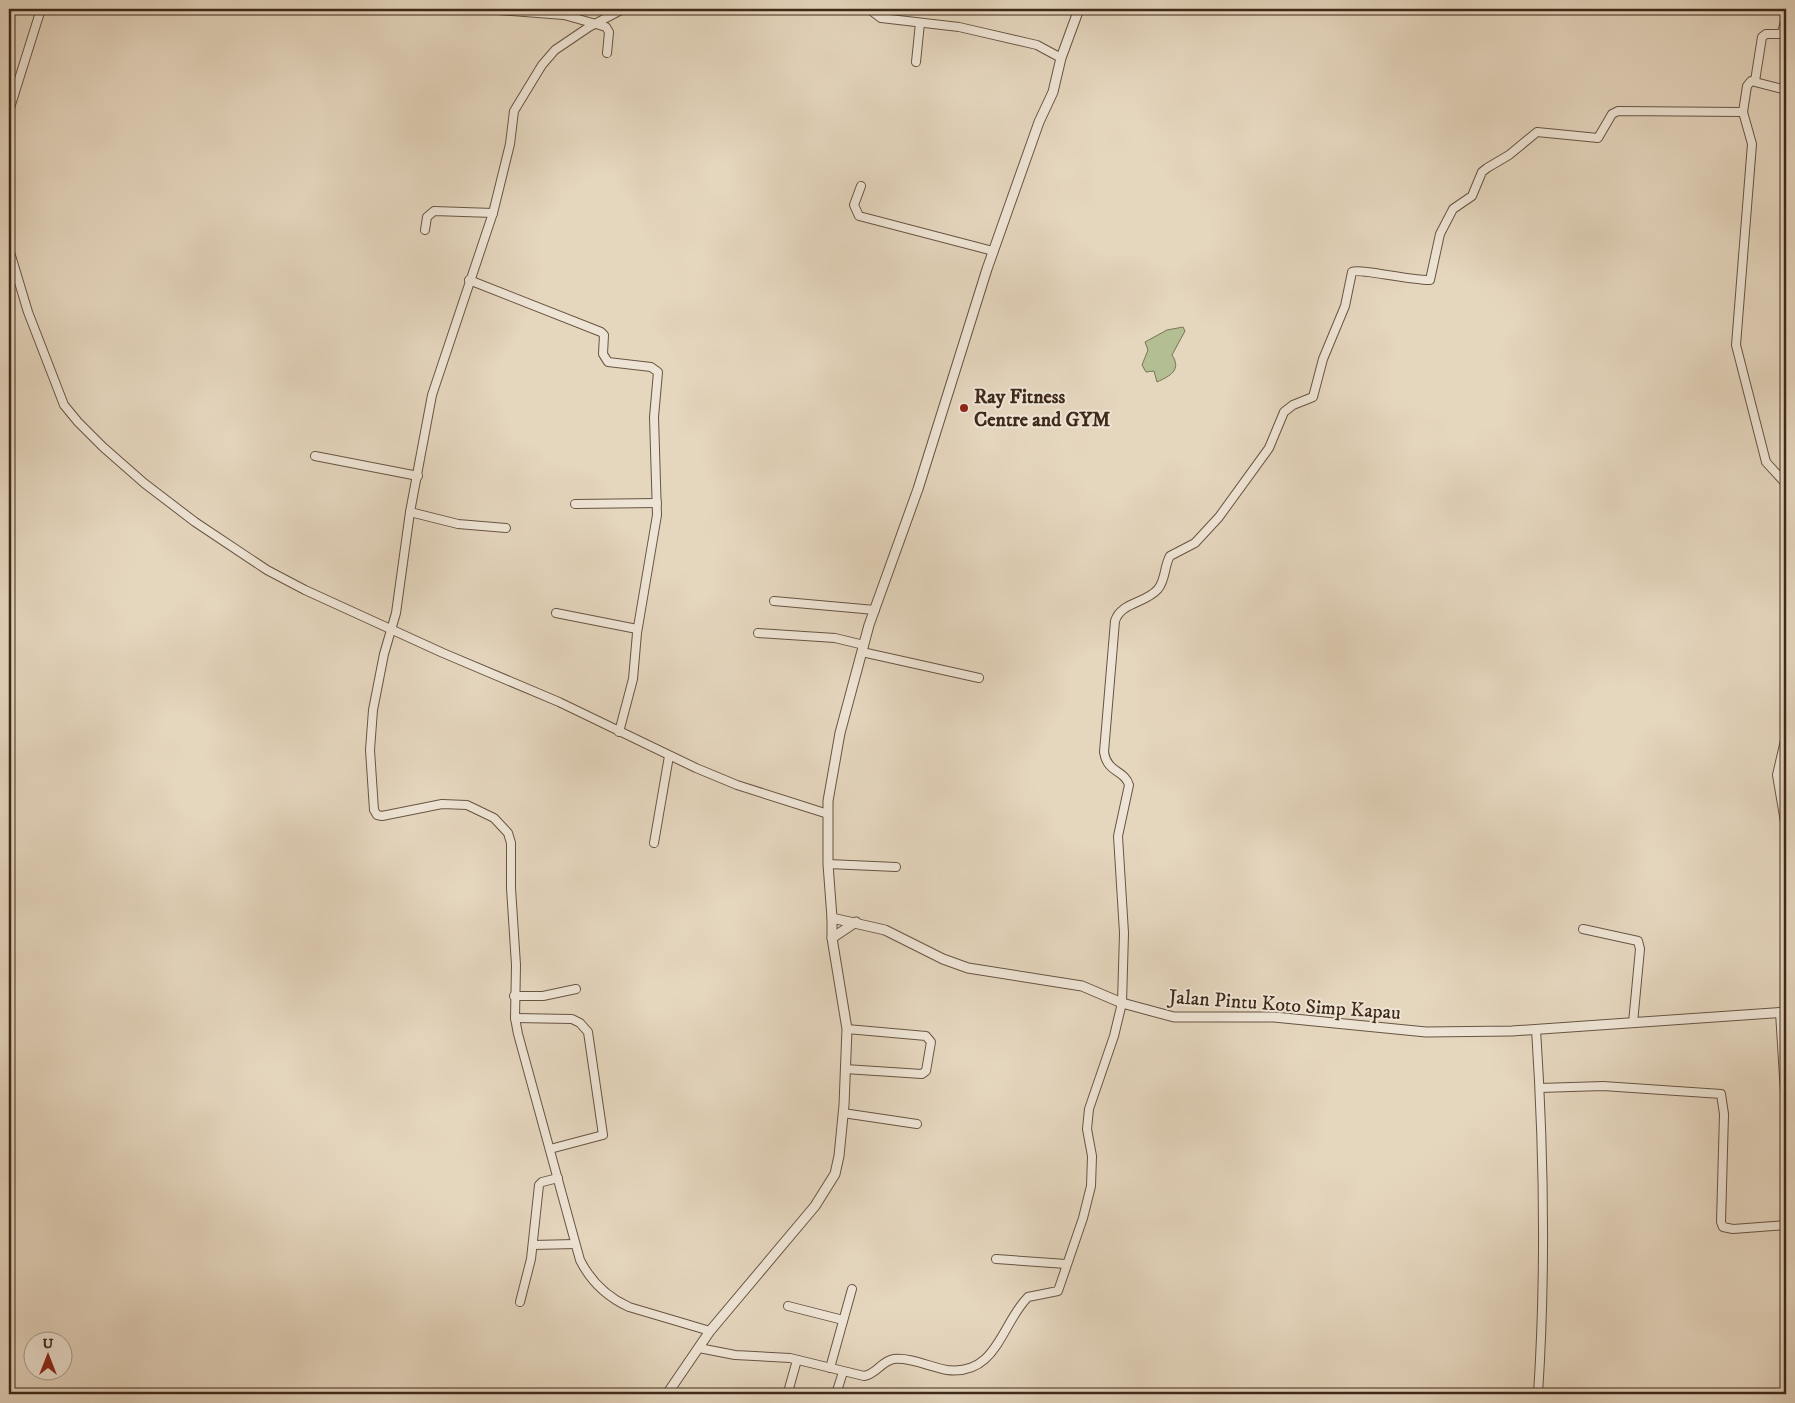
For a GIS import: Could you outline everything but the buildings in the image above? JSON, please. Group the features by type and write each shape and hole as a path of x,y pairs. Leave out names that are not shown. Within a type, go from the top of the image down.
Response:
{"street":[{"path":"9,111 12,94 41,9"},
{"path":"485,9 564,15 606,27 609,32 607,53"},
{"path":"624,9 596,24 556,50 542,65 514,111 510,144 493,213 432,395 410,512 396,613 380,670 371,723 370,750 374,810 377,815 382,816 442,804 467,805 494,818 508,833 511,843 511,888 516,965 515,1018 575,1244 586,1272 599,1288 617,1302 629,1308 710,1331"},
{"path":"873,9 873,12 881,18 945,24 1036,45 1061,58"},
{"path":"666,1394 710,1331 824,1195 835,1174 840,1156 847,1029 832,938 828,864 828,814 833,768 840,733 863,649 918,489 953,371 967,336 993,251 1037,129 1053,92 1061,58 1079,9"},
{"path":"1755,81 1762,37 1784,34 1786,17"},
{"path":"916,62 920,23"},
{"path":"1786,90 1755,81 1751,81 1747,86 1743,112 1752,144 1748,214 1736,345 1766,462 1786,484"},
{"path":"699,1348 736,1355 797,1360 843,1372 872,1375 885,1363 894,1359 948,1370 970,1368 982,1363 991,1354 1028,1297 1058,1292 1083,1218 1091,1186 1092,1156 1087,1129 1089,1109 1114,1036 1122,1003 1124,933 1118,836 1129,785 1128,781 1107,764 1104,752 1115,621 1121,609 1152,595 1163,581 1170,556 1195,543 1219,517 1269,448 1284,412 1293,405 1313,397 1323,359 1345,306 1352,272 1358,270 1391,277 1430,280 1440,234 1453,209 1472,196 1482,172 1509,155 1537,132 1598,138 1612,114 1618,111 1743,112"},
{"path":"861,186 854,205 859,216 993,251"},
{"path":"424,230 427,217 434,211 493,213"},
{"path":"9,249 28,312 59,396 69,412 92,437 166,500 267,570 305,590 559,702 669,756 737,785 828,814"},
{"path":"469,280 601,332 604,335 604,358 608,362 651,367 658,372 654,417 658,502 637,630 633,679 619,732"},
{"path":"316,456 418,476"},
{"path":"575,504 658,502"},
{"path":"410,512 458,524 506,528"},
{"path":"774,601 876,610"},
{"path":"556,613 637,630"},
{"path":"758,633 835,638 863,649 980,678"},
{"path":"1786,736 1777,775 1786,828"},
{"path":"654,843 669,756"},
{"path":"828,864 896,867"},
{"name":"Jalan Pintu Koto Simp Kapau","path":"832,918 885,930 942,959 968,968 1082,986 1122,1003 1174,1018 1274,1017 1426,1032 1536,1029 1783,1012"},
{"path":"832,938 856,922"},
{"path":"1583,929 1638,941 1640,949 1634,1023"},
{"path":"514,996 543,996 576,990"},
{"path":"1783,1012 1786,1110"},
{"path":"515,1018 572,1019 580,1023 588,1032 603,1135 550,1149"},
{"path":"844,1069 922,1074 926,1071 931,1042 926,1036 847,1029"},
{"path":"1536,1029 1543,1133 1543,1261 1538,1394"},
{"path":"1540,1088 1603,1086 1721,1094 1724,1114 1721,1222 1723,1227 1733,1230 1786,1224"},
{"path":"843,1113 917,1124"},
{"path":"520,1302 533,1245 539,1185 542,1182 558,1178"},
{"path":"533,1245 575,1244"},
{"path":"996,1259 1066,1264"},
{"path":"830,1368 852,1289"},
{"path":"788,1306 843,1320"},
{"path":"788,1392 797,1360"},
{"path":"836,1394 843,1372"}],"green space":[{"path":"1183,327 1185,331 1172,355 1175,360 1175,369 1170,375 1157,382 1154,371 1146,372 1142,365 1148,350 1145,342 1167,330"}],"place":[{"name":"Ray Fitness Centre and GYM","path":"964,408"}]}
